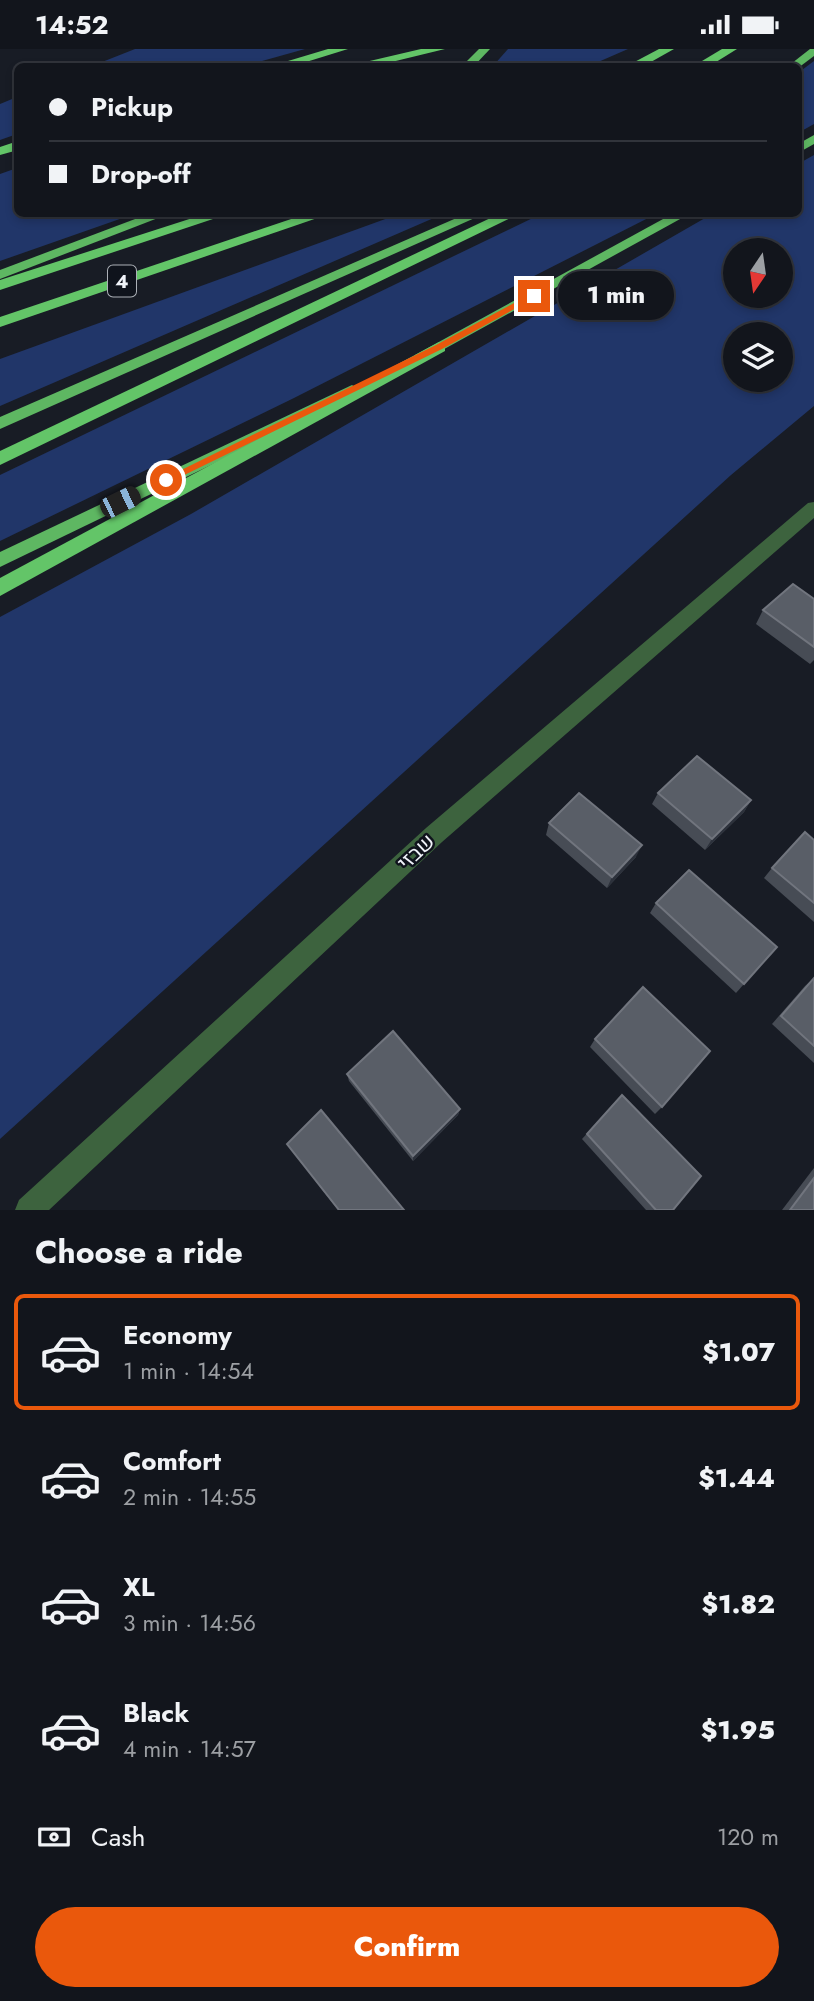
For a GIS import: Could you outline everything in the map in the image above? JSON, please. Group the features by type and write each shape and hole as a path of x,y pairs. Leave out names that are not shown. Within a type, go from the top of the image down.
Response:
{"highway":[{"path":"289,63 342,49"},
{"path":"369,63 439,49"},
{"path":"470,63 485,49"},
{"path":"639,63 668,49"},
{"path":"705,63 731,49"},
{"path":"798,63 814,51"},
{"path":"0,275 154,217"},
{"name":"4","path":"0,285 212,217"},
{"name":"4","path":"0,322 312,217"},
{"path":"0,423 471,217"},
{"path":"0,459 506,217"},
{"path":"0,588 678,217"},
{"path":"0,336 244,240"},
{"path":"0,560 439,347"}],"street":[{"name":"שבזי","path":"29,1210 434,835 814,508"}],"shaded area":[{"path":"135,49 305,49 255,63 100,63"},
{"path":"508,49 628,49 596,63 496,63"},
{"path":"814,61 814,124 802,131 802,70"},
{"path":"14,98 14,135 0,140 0,104"},
{"path":"814,155 814,406 731,475 0,1139 0,617 191,514 707,217 802,217 802,162"},
{"path":"14,169 14,217 125,217 0,261 0,174"},
{"path":"391,217 436,217 0,406 0,359"},
{"path":"535,217 650,217 294,398 0,541 0,475"}],"building":[{"path":"793,584 814,599 814,647 763,610"},
{"path":"697,756 751,800 712,839 658,793"},
{"path":"579,793 642,845 612,877 549,823"},
{"path":"805,832 814,840 814,903 772,868"},
{"path":"689,870 777,947 744,984 656,903"},
{"path":"814,978 814,1046 781,1016"},
{"path":"643,987 710,1051 662,1107 595,1039"},
{"path":"393,1031 460,1109 413,1156 347,1074"},
{"path":"622,1095 701,1176 673,1210 656,1210 587,1134"},
{"path":"321,1110 404,1210 339,1210 287,1144"},
{"path":"814,1178 814,1210 790,1210"}],"route":[{"path":"166,480 439,347 534,296"}]}
